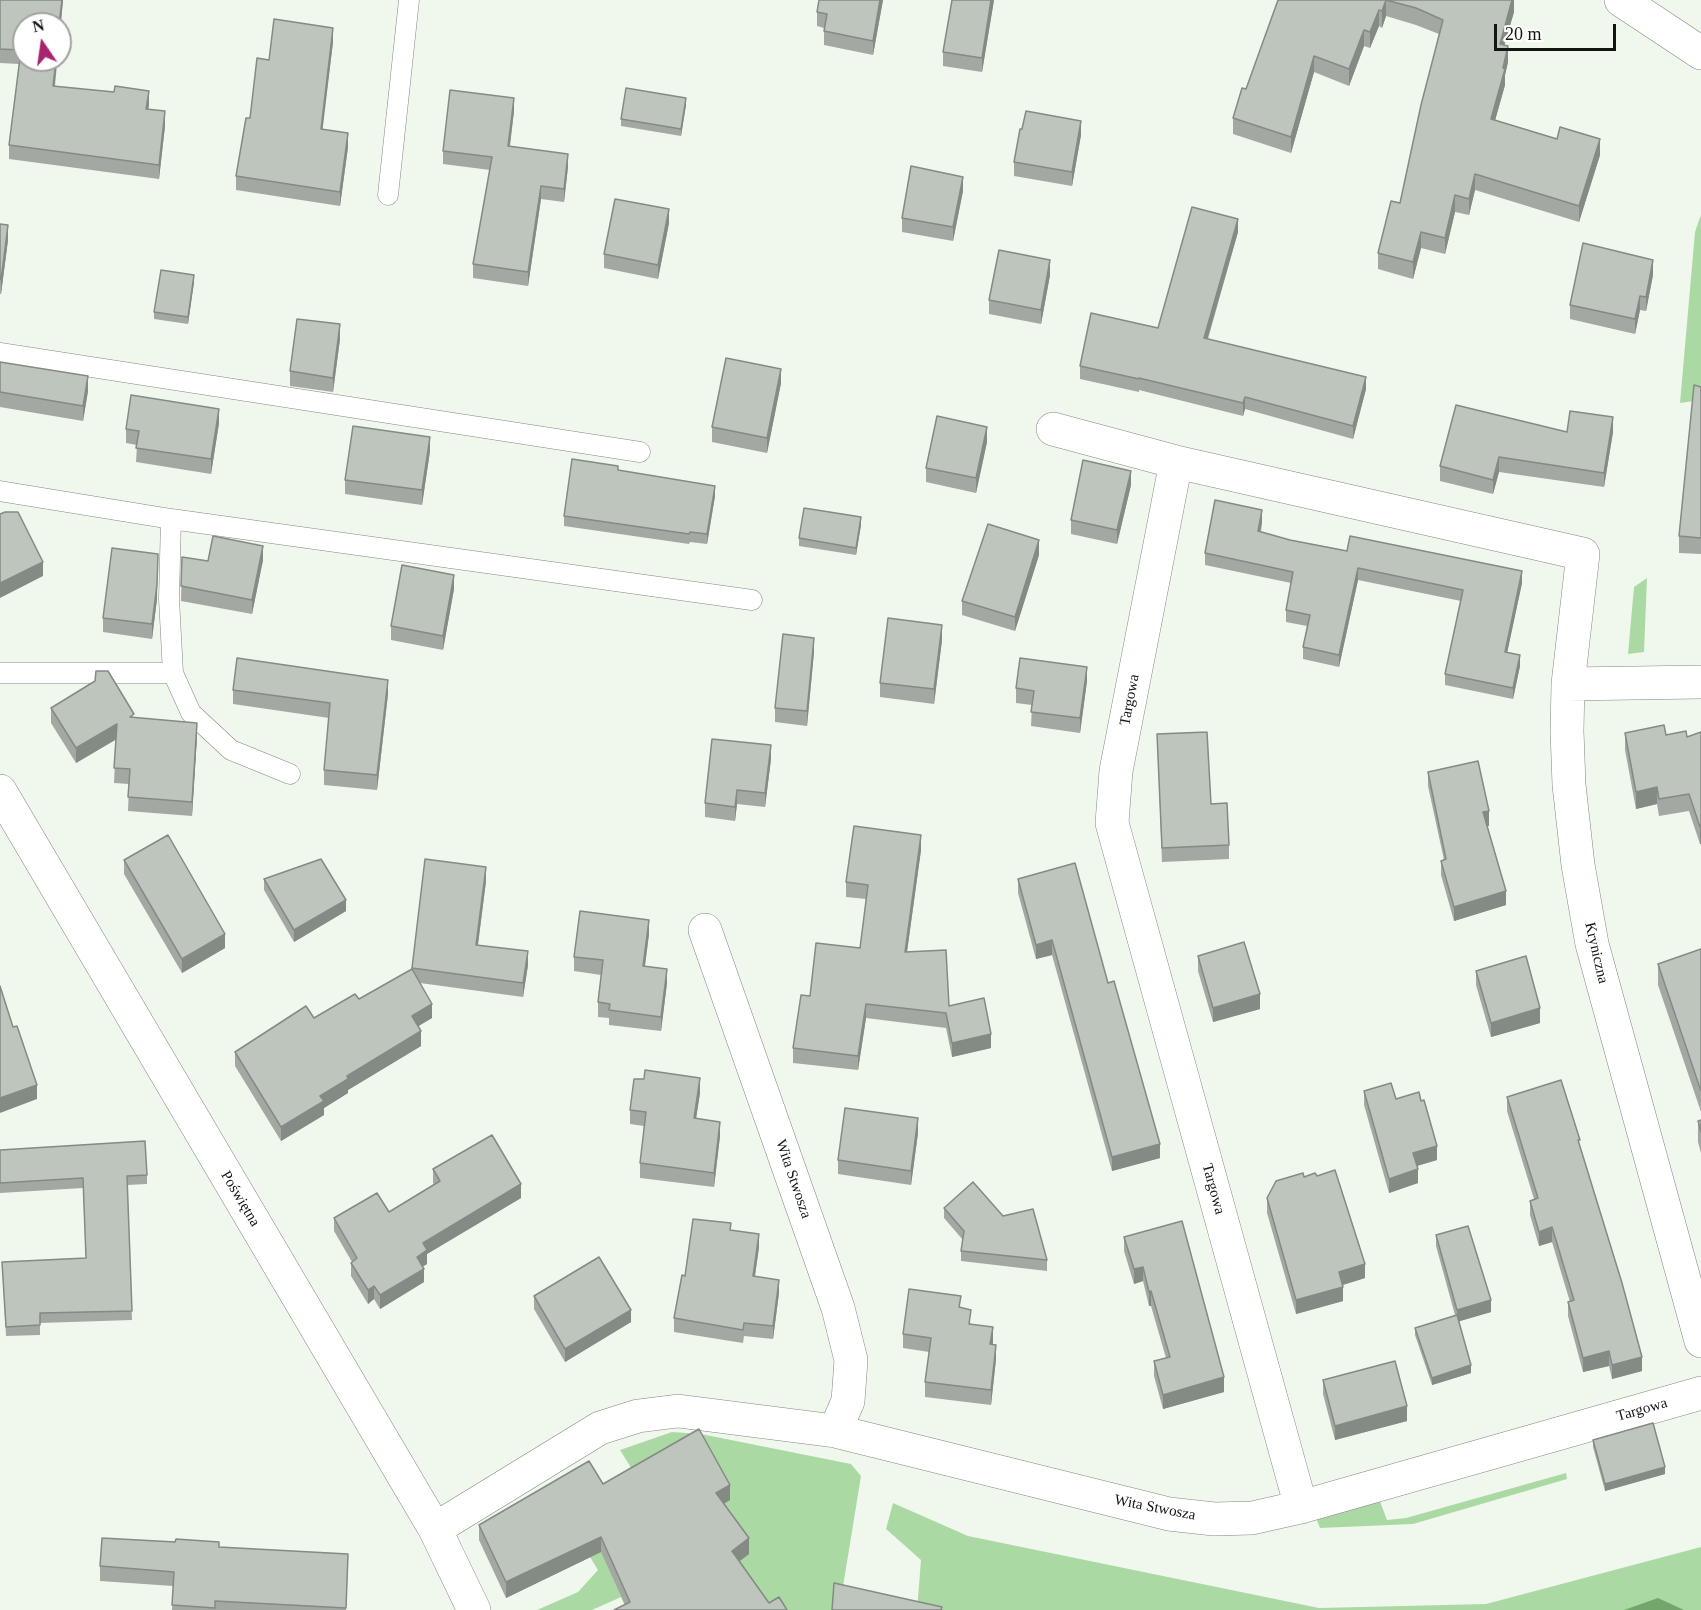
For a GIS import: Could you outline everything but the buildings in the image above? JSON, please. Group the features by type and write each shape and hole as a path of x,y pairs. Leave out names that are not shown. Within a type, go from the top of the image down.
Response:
{"street":[{"path":"1621,0 1701,52"},
{"path":"1053,429 1176,462"},
{"name":"Kryniczna","path":"1176,462 1582,554 1568,684 1567,731 1569,786 1578,865 1592,944 1701,1341"},
{"name":"Targowa","path":"1176,462 1116,771 1112,823 1301,1507 1701,1393"},
{"path":"1568,684 1701,682"},
{"name":"Poświętna","path":"0,791 435,1529 474,1610"},
{"name":"Wita Stwosza","path":"705,930 838,1308 851,1360 848,1401 836,1431"},
{"name":"Wita Stwosza","path":"435,1529 600,1428 638,1416 678,1411 836,1431 1169,1514 1214,1519 1252,1518 1301,1507"}],"lane":[{"path":"388,195 409,0"},
{"path":"0,353 640,452"},
{"path":"0,491 171,519 752,600"},
{"path":"171,519 169,599 173,672 191,713 231,750 290,774"},
{"path":"0,673 173,672"}],"shaded area":[{"path":"1701,215 1701,403 1694,401 1680,403 1695,232"},
{"path":"1647,578 1644,652 1628,654 1634,587"},
{"path":"672,1432 701,1434 851,1464 861,1476 841,1599 887,1610 627,1610 621,1597 592,1610 537,1610 578,1592 598,1570 570,1525 638,1479 620,1450"},
{"path":"1566,1473 1567,1479 1413,1524 1320,1528 1314,1513 1378,1496 1387,1520 1406,1518"},
{"path":"893,1503 968,1536 1319,1608 1486,1604 1701,1547 1701,1610 917,1610 921,1560 886,1529"},
{"path":"1658,1598 1684,1610 1624,1610"}]}
